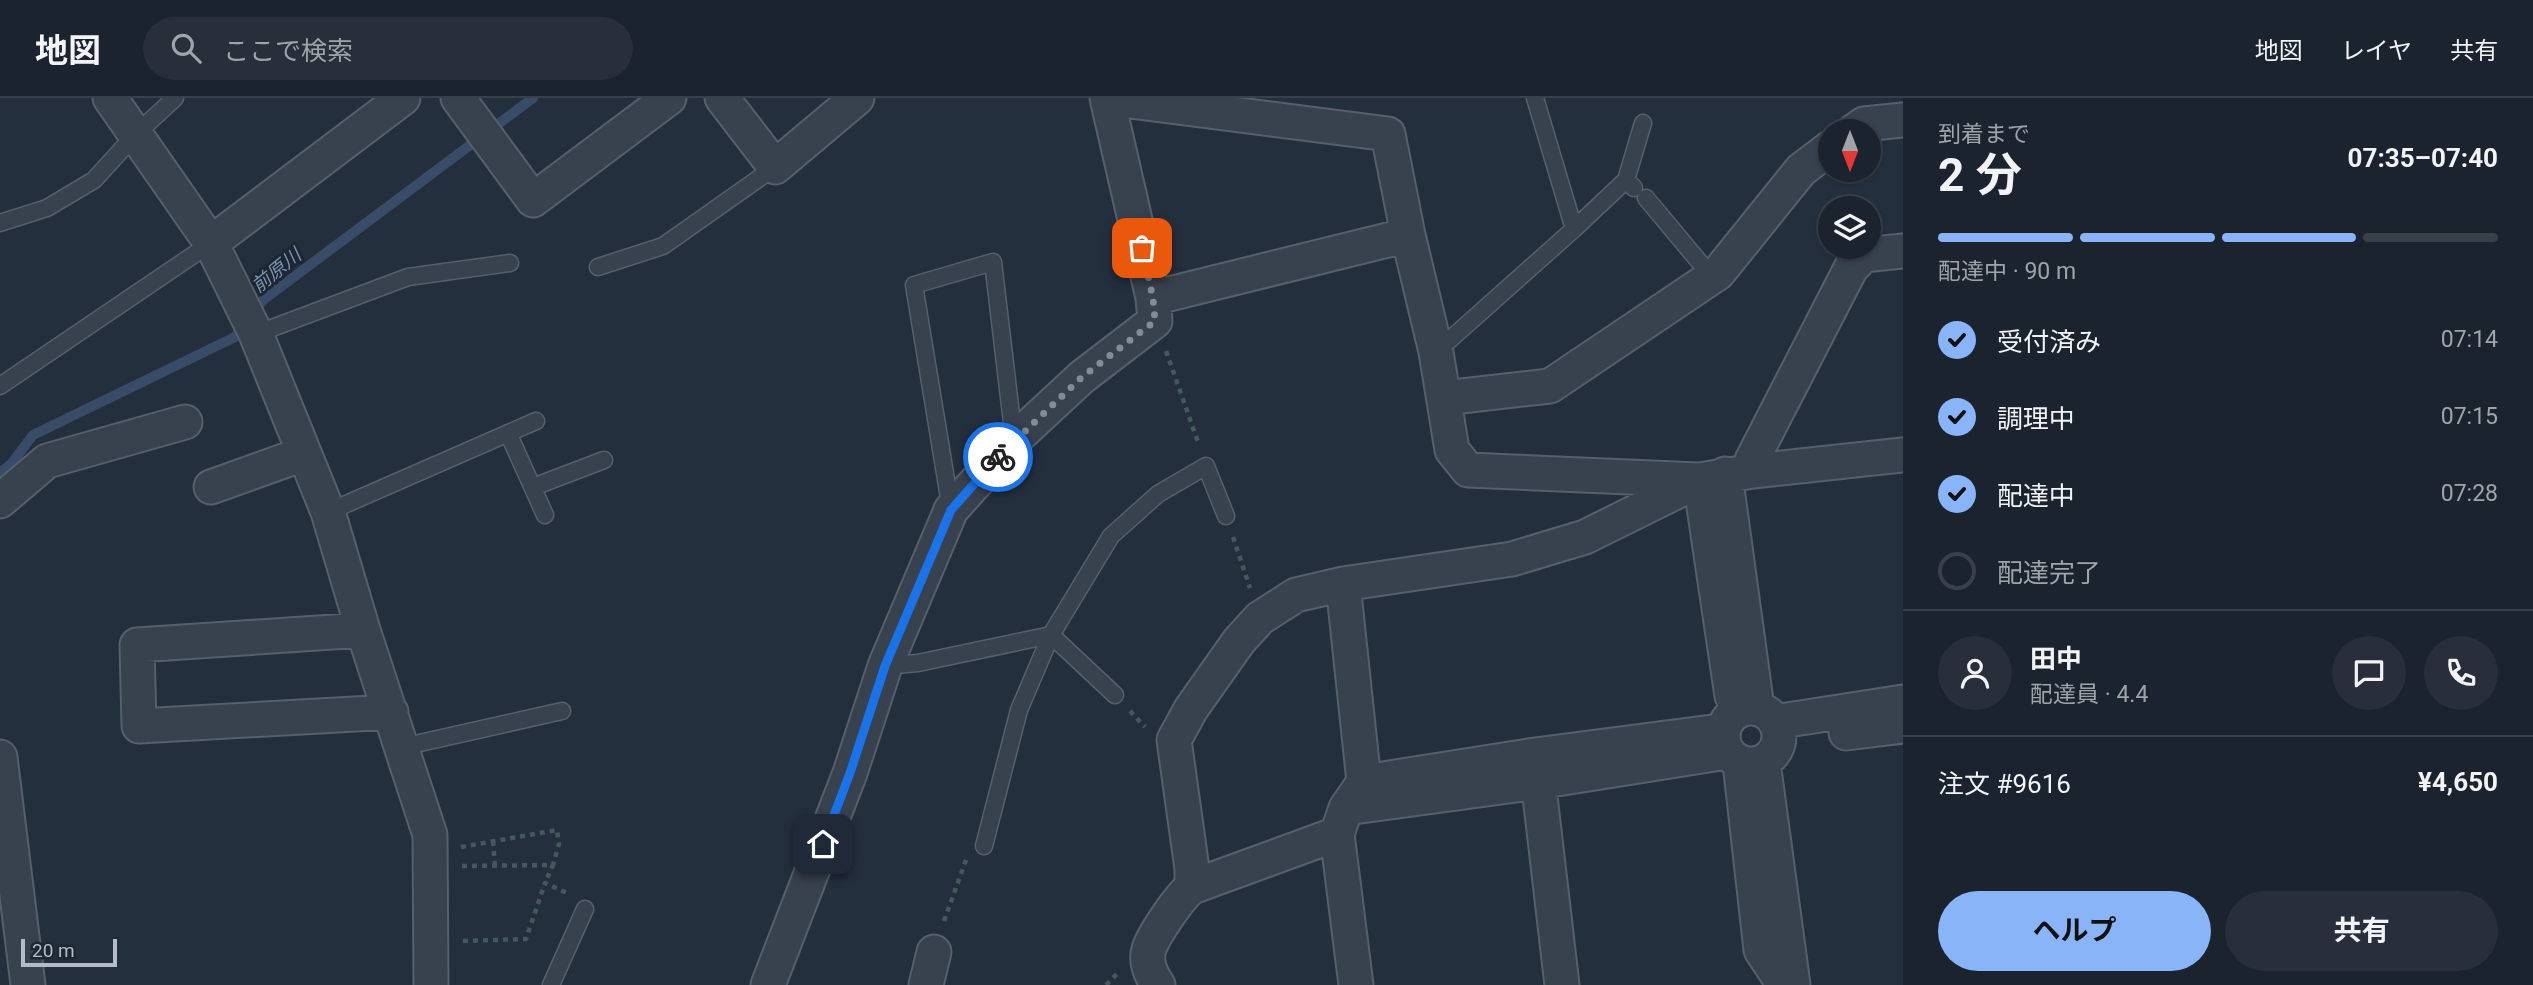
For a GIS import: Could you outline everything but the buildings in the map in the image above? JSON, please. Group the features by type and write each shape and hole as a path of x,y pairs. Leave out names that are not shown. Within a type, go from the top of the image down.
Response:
{"street":[{"path":"110,98 211,243 256,334 328,512 363,630 430,835 431,985"},
{"path":"211,243 403,98"},
{"path":"458,98 533,200 669,98"},
{"path":"723,98 775,167 856,98"},
{"path":"1154,309 1107,98 1388,134 1408,235 1436,352 1451,450 1468,470 1726,475 1903,455"},
{"path":"1881,122 1903,120"},
{"path":"1444,398 1550,386 1717,274 1801,170 1818,157"},
{"path":"768,985 850,773 885,666 951,510 1014,440 1154,309 1408,235"},
{"path":"1192,887 1192,869 1174,740 1191,709 1238,641 1261,618 1296,595 1343,583 1512,559 1585,537 1726,475 1752,460 1851,268 1864,255 1903,251"},
{"path":"0,501 47,461 185,422"},
{"path":"211,487 303,454"},
{"path":"1726,475 1750,737 1761,950 1784,985"},
{"path":"1343,583 1356,985"},
{"path":"363,630 137,645 139,726 391,712"},
{"path":"1158,985 1150,974 1148,950 1181,895 1349,808 1536,769 1750,737 1903,702"},
{"path":"1750,737 1903,726"},
{"path":"1750,737 1793,985"},
{"path":"0,757 28,985"},
{"path":"1536,769 1562,985"},
{"path":"926,985 934,951"}],"lane":[{"path":"0,223 47,208 94,180 136,134 175,98"},
{"path":"1535,98 1574,229"},
{"path":"1643,123 1635,188 1712,277"},
{"path":"598,267 663,246 775,167"},
{"path":"1436,352 1574,229 1635,188"},
{"path":"0,386 211,243"},
{"path":"951,510 914,285 993,262 1014,440"},
{"path":"256,334 408,277 510,263"},
{"path":"328,512 536,421"},
{"path":"508,433 545,515"},
{"path":"533,487 604,460"},
{"path":"984,846 1019,710 1051,635 1111,536 1158,494 1206,466 1226,516"},
{"path":"885,666 918,663 1051,635"},
{"path":"1051,635 1115,695"},
{"path":"402,747 562,711"},
{"path":"551,985 585,909"}],"path":[{"path":"1154,309 1206,466"},
{"path":"1226,516 1261,618"},
{"path":"1115,695 1150,733 1174,740"},
{"path":"430,859 444,850 557,830 559,844 526,939 430,942"},
{"path":"493,841 495,866"},
{"path":"934,951 965,861 984,846"},
{"path":"430,859 495,866 553,864"},
{"path":"545,883 588,902 585,909"}],"waterway":[{"name":"前原川","path":"253,313 263,300 533,98"},
{"name":"前原川","path":"0,473 12,463 33,435 235,337 244,325"}],"way so far":[{"path":"998,457 1082,377 1155,321 1142,248"}],"route":[{"path":"823,844 850,773 885,666 926,565 951,510 998,457"}]}
